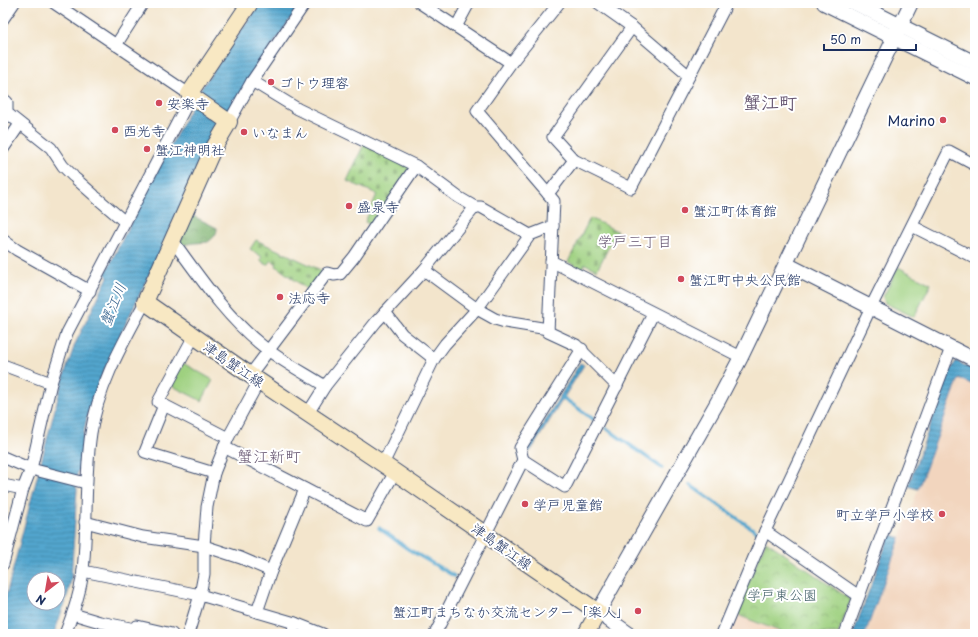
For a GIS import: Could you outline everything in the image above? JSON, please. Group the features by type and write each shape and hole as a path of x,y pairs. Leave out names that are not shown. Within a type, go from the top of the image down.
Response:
{"main road":[{"path":"145,302 227,121 188,94 250,3"},
{"name":"津島蟹江線","path":"145,302 598,612"},
{"path":"586,634 598,612"}],"street":[{"path":"3,19 14,3"},
{"path":"3,564 23,489 30,469 51,383 67,333 188,104 188,94 54,3"},
{"path":"116,45 143,3"},
{"path":"227,121 252,81 305,3"},
{"path":"420,3 511,63"},
{"path":"456,27 470,3"},
{"path":"559,3 511,63 477,111 554,201 548,332 576,345 617,386"},
{"path":"598,3 632,27 689,76"},
{"path":"632,27 553,137 574,160 631,188 727,3"},
{"path":"824,3 975,63"},
{"path":"855,3 897,32 975,78"},
{"path":"629,634 598,612 714,408 741,357 911,3"},
{"path":"252,81 298,109 416,166 458,197 475,207 481,207 530,235"},
{"path":"3,99 7,102 7,113 51,148 62,166 125,222"},
{"path":"3,149 20,124"},
{"path":"722,634 765,531 871,307 949,151 975,164"},
{"path":"548,194 574,160"},
{"path":"188,634 200,595 204,574 204,546 207,507 214,473 254,378 269,351 327,273 334,275 340,274 354,257 416,166"},
{"path":"308,413 325,386 385,312 424,270 475,207"},
{"path":"194,336 158,402 305,489 367,521 434,358 477,308 530,235 553,226"},
{"path":"912,226 975,258"},
{"path":"3,240 17,250 90,291"},
{"path":"173,240 221,305 257,342 325,386"},
{"path":"551,260 653,314 741,357"},
{"path":"786,264 975,360"},
{"path":"424,270 495,320 548,329"},
{"path":"65,634 73,614 83,571 85,522 84,482 91,432 99,399 119,351 145,302"},
{"path":"385,312 402,334 434,358"},
{"path":"523,460 565,487 653,314"},
{"path":"845,634 951,348"},
{"path":"435,634 523,460 520,448 582,350"},
{"path":"3,365 51,383"},
{"path":"164,405 145,452 214,473"},
{"path":"3,457 30,469 84,482"},
{"path":"3,485 23,489"},
{"path":"258,612 271,571 305,489"},
{"path":"85,522 143,537 204,546 241,558 271,571"},
{"path":"765,531 859,596"},
{"path":"83,571 200,595 258,612 294,629 323,634"},
{"path":"73,614 100,622 135,629 137,626 172,634"}],"shaded area":[{"name":"町立学戸小学校","path":"959,378 975,386 975,634 865,634"},
{"path":"735,614 787,634 727,634"}],"green space":[{"path":"364,144 410,167 371,225 365,222 377,194 347,181"},
{"path":"191,215 217,228 213,238 208,242 182,245 179,243"},
{"path":"590,218 617,231 597,270 585,264 582,269 568,262"},
{"path":"256,240 323,271 309,291 276,266 277,264 271,260 267,265 260,260 262,257 250,249"},
{"path":"898,267 931,284 914,317 885,303 883,297"},
{"path":"183,363 213,380 202,401 170,385"},
{"name":"学戸東公園","path":"766,541 851,600 838,634 787,634 735,614"}],"water":[{"name":"蟹江川","path":"260,3 301,3 230,110 227,112 103,373 88,415 84,431 81,470 78,470 75,484 77,489 71,580 66,599 66,571 26,571 26,611 62,611 54,634 3,634 3,607 64,376 75,344 108,277 105,274 148,188 200,90"},
{"path":"956,361 975,371 975,386 959,378 918,489 908,486 949,373"},
{"path":"580,363 584,365 530,452 527,450"},
{"path":"890,534 900,538 865,634 853,634"}],"waterway":[{"path":"562,397 593,419"},
{"path":"606,428 662,468"},
{"path":"690,485 757,532"},
{"path":"379,528 408,549 454,576"}],"place":[{"name":"ゴトウ理容","path":"271,82"},
{"name":"安楽寺","path":"159,103"},
{"name":"Marino","path":"943,120"},
{"name":"西光寺","path":"115,130"},
{"name":"いなまん","path":"244,132"},
{"name":"蟹江神明社","path":"147,149"},
{"name":"盛泉寺","path":"349,206"},
{"name":"蟹江町体育館","path":"685,210"},
{"name":"蟹江町中央公民館","path":"681,279"},
{"name":"法応寺","path":"280,297"},
{"name":"学戸児童館","path":"525,504"},
{"name":"町立学戸小学校","path":"942,514"},
{"name":"蟹江町まちなか交流センター「楽人」","path":"638,611"}],"district":[{"name":"蟹江町","path":"770,101"},
{"name":"学戸三丁目","path":"635,240"},
{"name":"蟹江新町","path":"269,455"}]}
